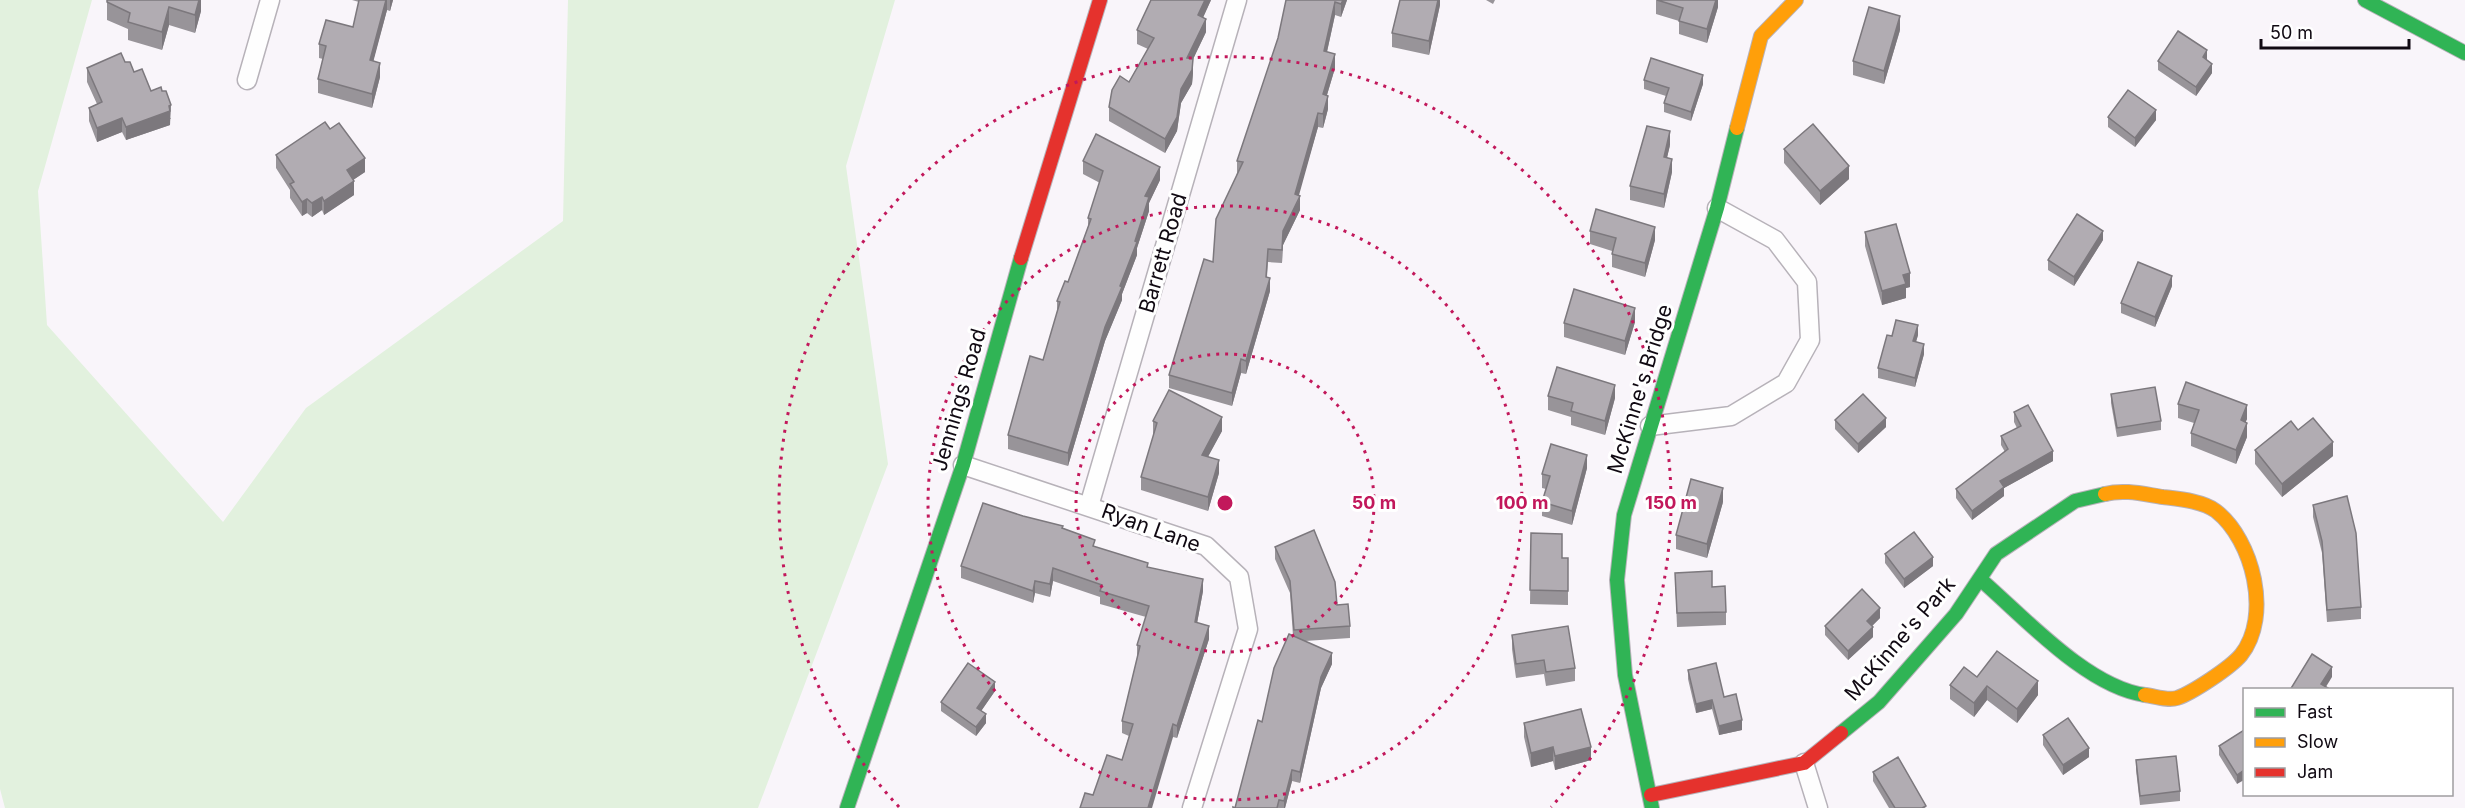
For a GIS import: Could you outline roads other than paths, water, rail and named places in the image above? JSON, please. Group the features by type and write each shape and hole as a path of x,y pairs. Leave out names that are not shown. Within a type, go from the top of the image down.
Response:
{"street":[{"path":"248,80 270,0"},
{"name":"Jennings Road","path":"848,808 963,465 1046,171 1100,0"},
{"name":"Barrett Road","path":"1089,506 1237,0"},
{"name":"McKinne's Bridge","path":"1652,802 1626,675 1617,580 1624,515 1717,208 1761,36 1796,0"},
{"path":"2365,0 2465,53"},
{"path":"1650,426 1731,416 1786,383 1810,340 1807,282 1775,240 1717,208"},
{"name":"Ryan Lane","path":"963,465 1206,546 1239,577 1248,629 1192,808"},
{"name":"McKinne's Park","path":"1652,802 1803,763 1879,702 1956,614 1996,554 2075,501 2119,490 2185,500 2215,510 2240,539 2254,570 2256,621 2241,655 2207,681 2175,699 2129,693 2089,674 1980,579"},
{"path":"1803,763 1818,808"}]}
